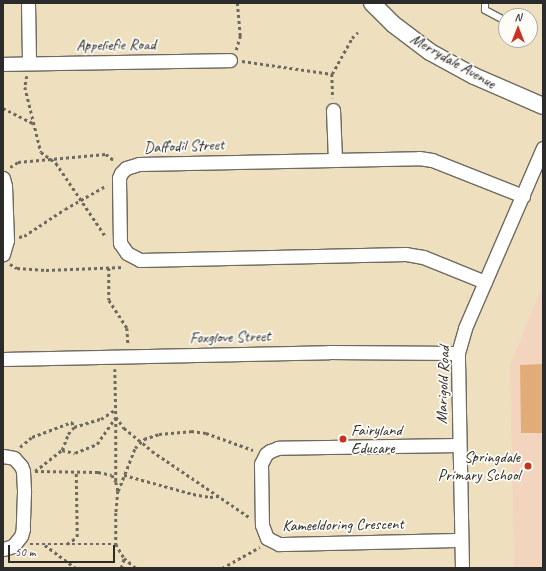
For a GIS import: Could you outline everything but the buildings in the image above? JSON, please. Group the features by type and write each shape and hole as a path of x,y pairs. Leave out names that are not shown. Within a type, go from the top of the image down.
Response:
{"street":[{"path":"28,3 29,63"},
{"name":"Merrydale Avenue","path":"372,3 393,24 430,52 474,76 543,106"},
{"name":"Appeliefie Road","path":"3,64 230,60"},
{"path":"333,110 335,160"},
{"name":"Marigold Road","path":"462,568 458,353 465,328 543,148"},
{"name":"Daffodil Street","path":"120,243 119,187 121,173 126,168 139,164 419,158 432,160 523,196"},
{"path":"5,258 7,240 6,173"},
{"path":"120,243 127,253 140,260 406,254 423,257 485,282"},
{"name":"Foxglove Street","path":"3,359 329,352 458,353"},
{"path":"266,454 278,448 459,445"},
{"name":"Kameeldoring Crescent","path":"266,454 261,464 262,525 267,538 279,544 461,540"},
{"path":"3,549 13,546 21,536 29,471 18,462 6,456"}],"lane":[{"path":"485,3 485,10 498,17"}],"path":[{"path":"237,3 240,36 238,47 230,60 332,74"},
{"path":"333,110 332,74 352,38 358,32"},
{"path":"29,63 25,87 40,152 56,163 108,241 120,243"},
{"path":"3,108 33,123"},
{"path":"6,173 18,162 106,154 126,168"},
{"path":"7,240 24,236 64,209 106,185 119,187"},
{"path":"5,258 17,268 24,269 127,267 140,260"},
{"path":"109,268 109,300 127,328 128,357"},
{"path":"115,357 116,482 118,491"},
{"path":"29,471 62,450 68,434 74,427 101,419 116,409"},
{"path":"116,417 124,428 152,451 262,525"},
{"path":"62,450 75,453 97,444 116,417"},
{"path":"6,456 32,437 72,422 74,427"},
{"path":"136,568 124,558 116,544 116,513 118,491 135,448 141,442 159,434 191,431 220,437 266,454"},
{"path":"29,471 98,472 112,475 116,482"},
{"path":"66,545 77,537 76,472"},
{"path":"124,475 193,494 210,497 218,496"},
{"path":"21,536 31,545 116,544"},
{"path":"222,568 258,548 267,538"},
{"path":"45,545 75,568"},
{"path":"121,568 124,558"}],"shaded area":[{"name":"Springdale Primary School","path":"543,285 543,568 514,568 510,364"}],"place":[{"name":"Fairyland Educare","path":"343,439"},
{"name":"Springdale Primary School","path":"528,466"}]}
